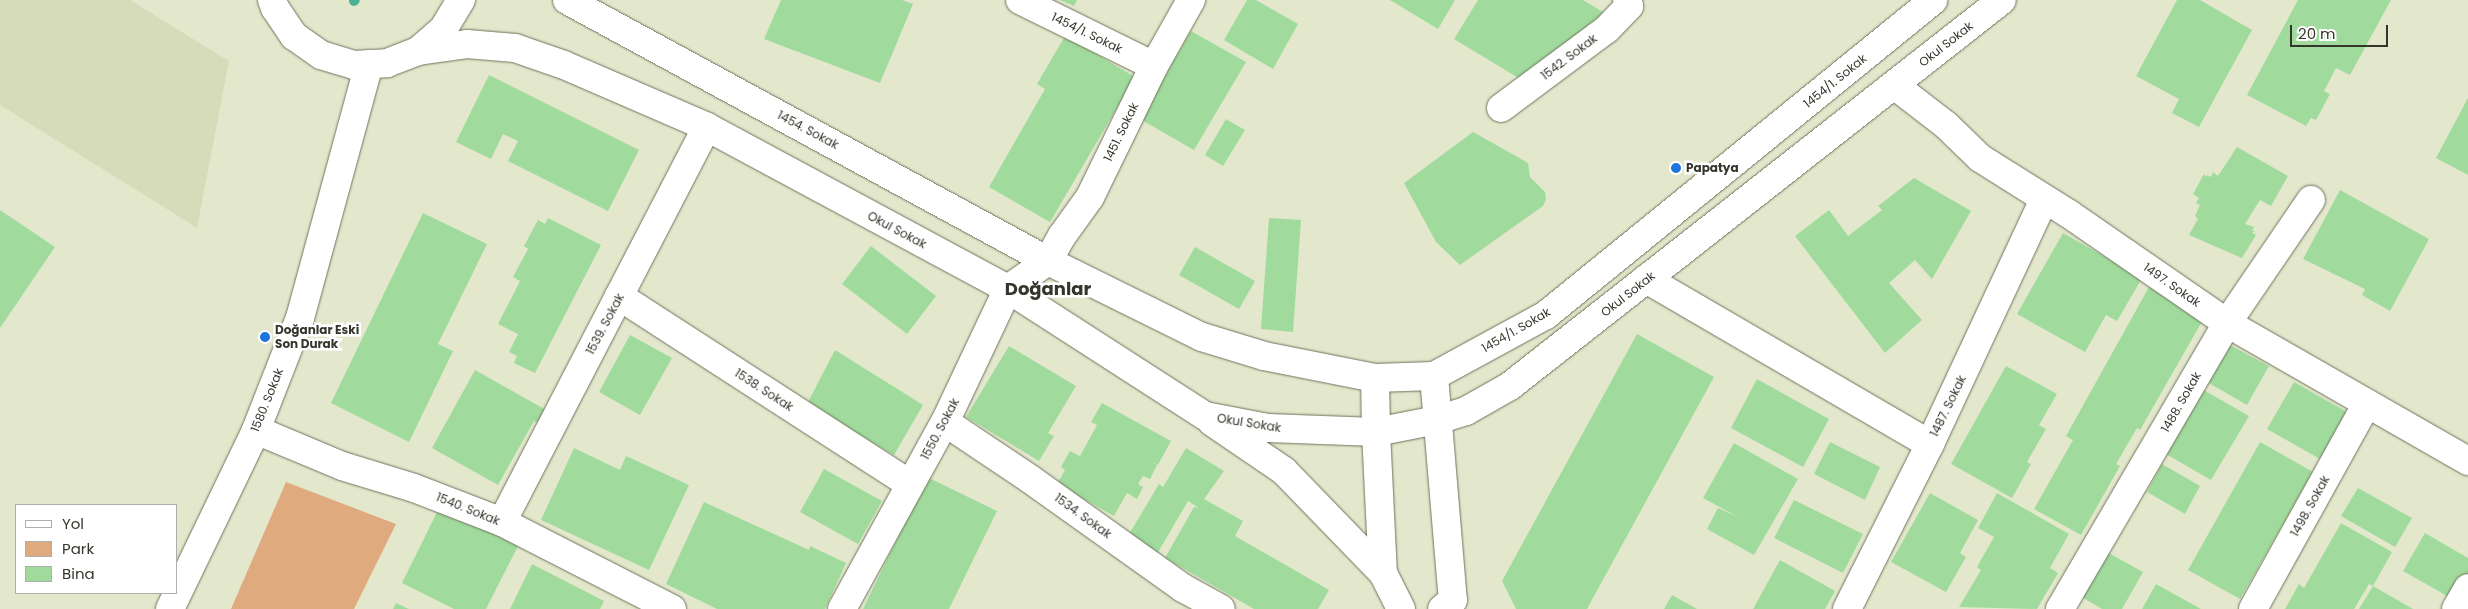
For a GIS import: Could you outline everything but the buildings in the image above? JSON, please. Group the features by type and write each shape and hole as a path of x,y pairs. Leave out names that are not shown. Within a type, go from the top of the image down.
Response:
{"street":[{"path":"272,0 275,8 294,36 321,55 354,65 387,63 418,50 444,28 461,0"},
{"name":"1454. Sokak","path":"567,0 1048,261"},
{"name":"1454/1. Sokak","path":"1020,0 1154,66"},
{"name":"1451. Sokak","path":"1048,261 1062,236 1090,197 1154,66 1192,0"},
{"name":"1542. Sokak","path":"1501,108 1607,29 1629,6 1626,0"},
{"name":"1454/1. Sokak","path":"1048,261 1202,337 1264,356 1376,378 1434,376 1546,315 1933,0"},
{"name":"Okul Sokak","path":"418,50 467,44 515,48 564,65 706,126 1008,289 1205,416 1268,428 1376,432 1438,420 1466,411 1510,386 2002,0"},
{"name":"1580. Sokak","path":"178,592 256,430 300,318 369,64"},
{"name":"1497. Sokak","path":"1894,85 1946,125 1980,158 2069,214 2228,323 2468,461"},
{"name":"1539. Sokak","path":"502,522 706,126"},
{"name":"1487. Sokak","path":"1847,609 1930,444 2044,200"},
{"name":"1488. Sokak","path":"2060,609 2228,323 2310,200"},
{"name":"1550. Sokak","path":"842,609 945,422 1008,289 1048,261"},
{"path":"1646,279 1930,444"},
{"name":"1538. Sokak","path":"619,296 910,484"},
{"path":"1434,376 1453,600 1442,609"},
{"path":"1376,378 1376,432 1383,573"},
{"name":"1498. Sokak","path":"2253,609 2367,404"},
{"path":"1205,416 1284,471 1383,573 1401,609"},
{"name":"1534. Sokak","path":"945,422 1030,479 1183,588 1221,609"},
{"name":"1540. Sokak","path":"256,430 342,466 414,488 502,522 672,609"},
{"path":"2456,609 2468,588"},
{"name":"1580. Sokak","path":"170,609 177,594"}],"shaded area":[{"path":"0,0 130,0 229,61 197,228 0,105"}],"green space":[{"path":"286,482 396,524 354,609 231,609"}],"place":[{"name":"Papatya","path":"1676,168"},
{"name":"Doğanlar Eski Son Durak","path":"265,337"}],"district":[{"name":"Doğanlar","path":"1048,289"}]}
